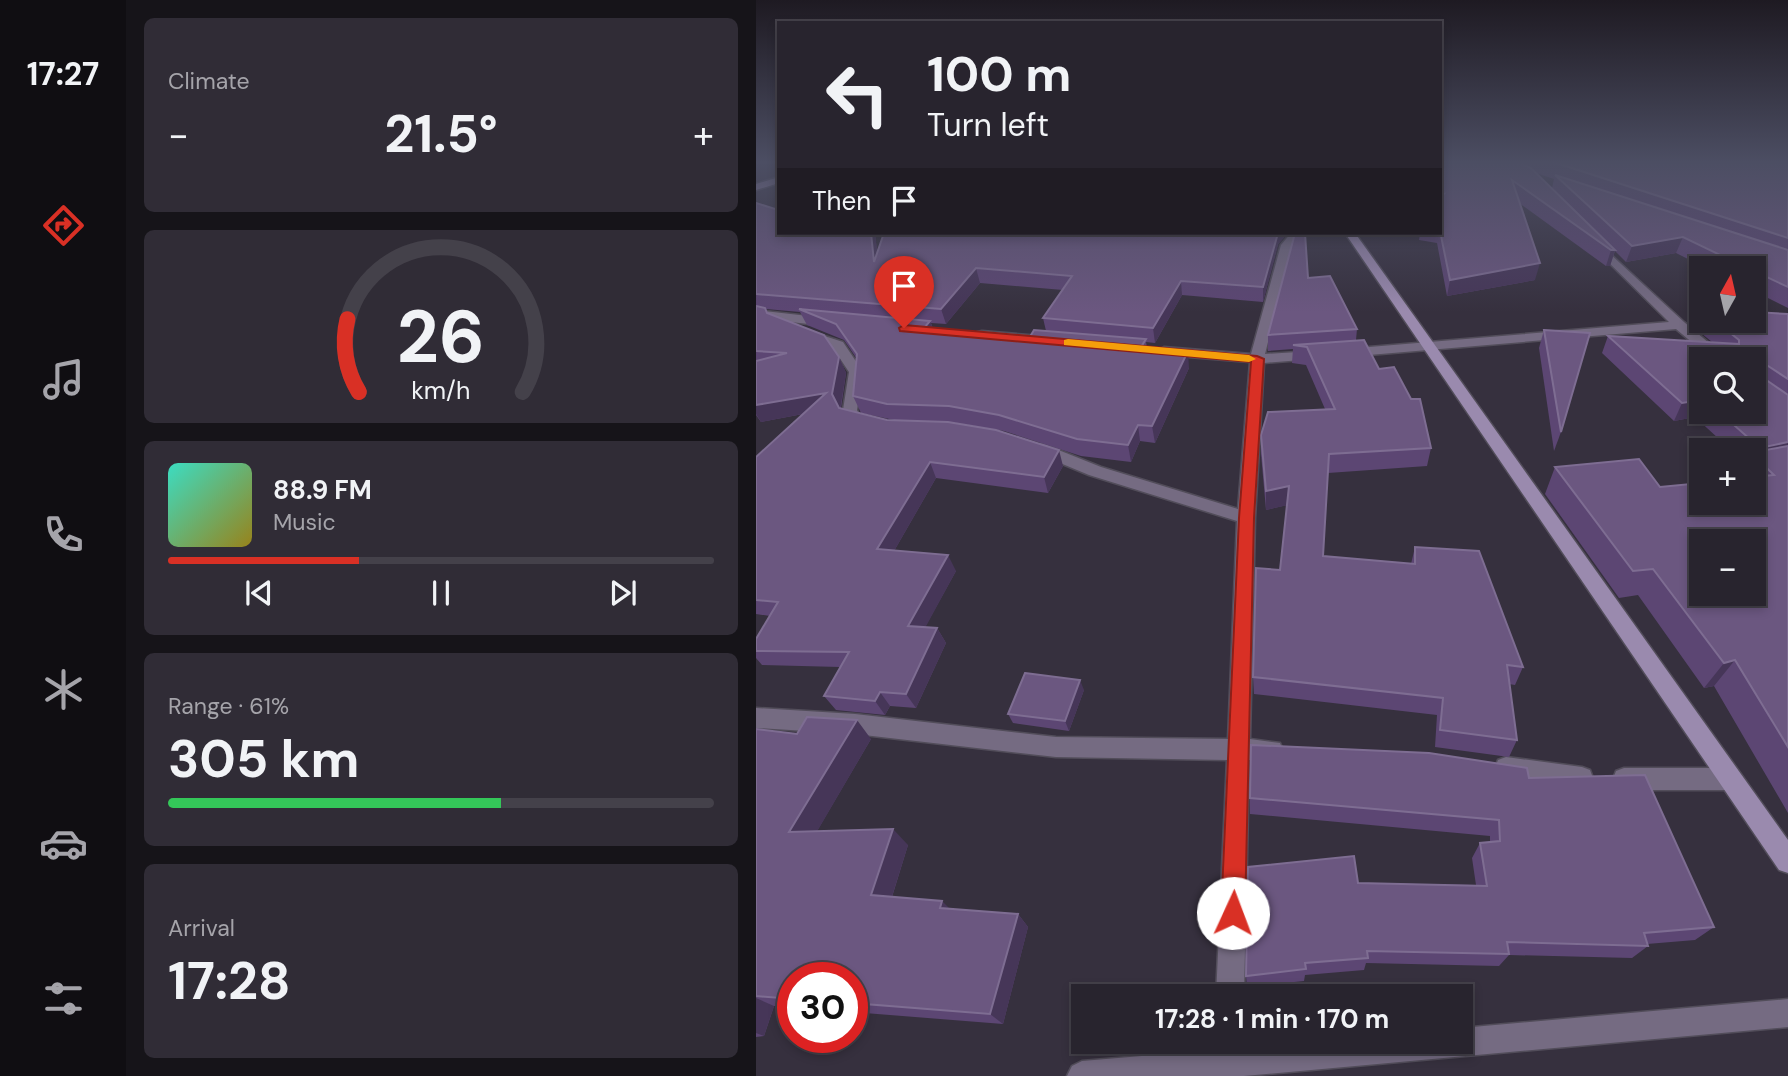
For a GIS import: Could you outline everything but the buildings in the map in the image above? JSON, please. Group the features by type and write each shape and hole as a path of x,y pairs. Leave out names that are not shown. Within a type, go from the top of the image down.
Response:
{"street":[{"path":"1582,231 1679,325 1706,347"},
{"path":"1230,984 1246,518 1257,359 1287,245 1295,235"},
{"path":"1351,235 1426,346 1788,861"},
{"path":"762,316 836,323"},
{"path":"762,316 838,345 856,372 849,410 853,418 883,426"},
{"path":"1149,350 1257,359 1679,325"},
{"path":"972,334 1067,343"},
{"path":"1029,446 1107,475 1246,518"},
{"path":"756,718 855,724 1056,747 1293,751"},
{"path":"1486,765 1565,778 1730,779"},
{"path":"1082,1076 1227,1060 1788,1013"}],"slow traffic":[{"path":"1068,343 1249,359"}],"route":[{"path":"904,328 1257,359 1246,518 1233,913"}]}
